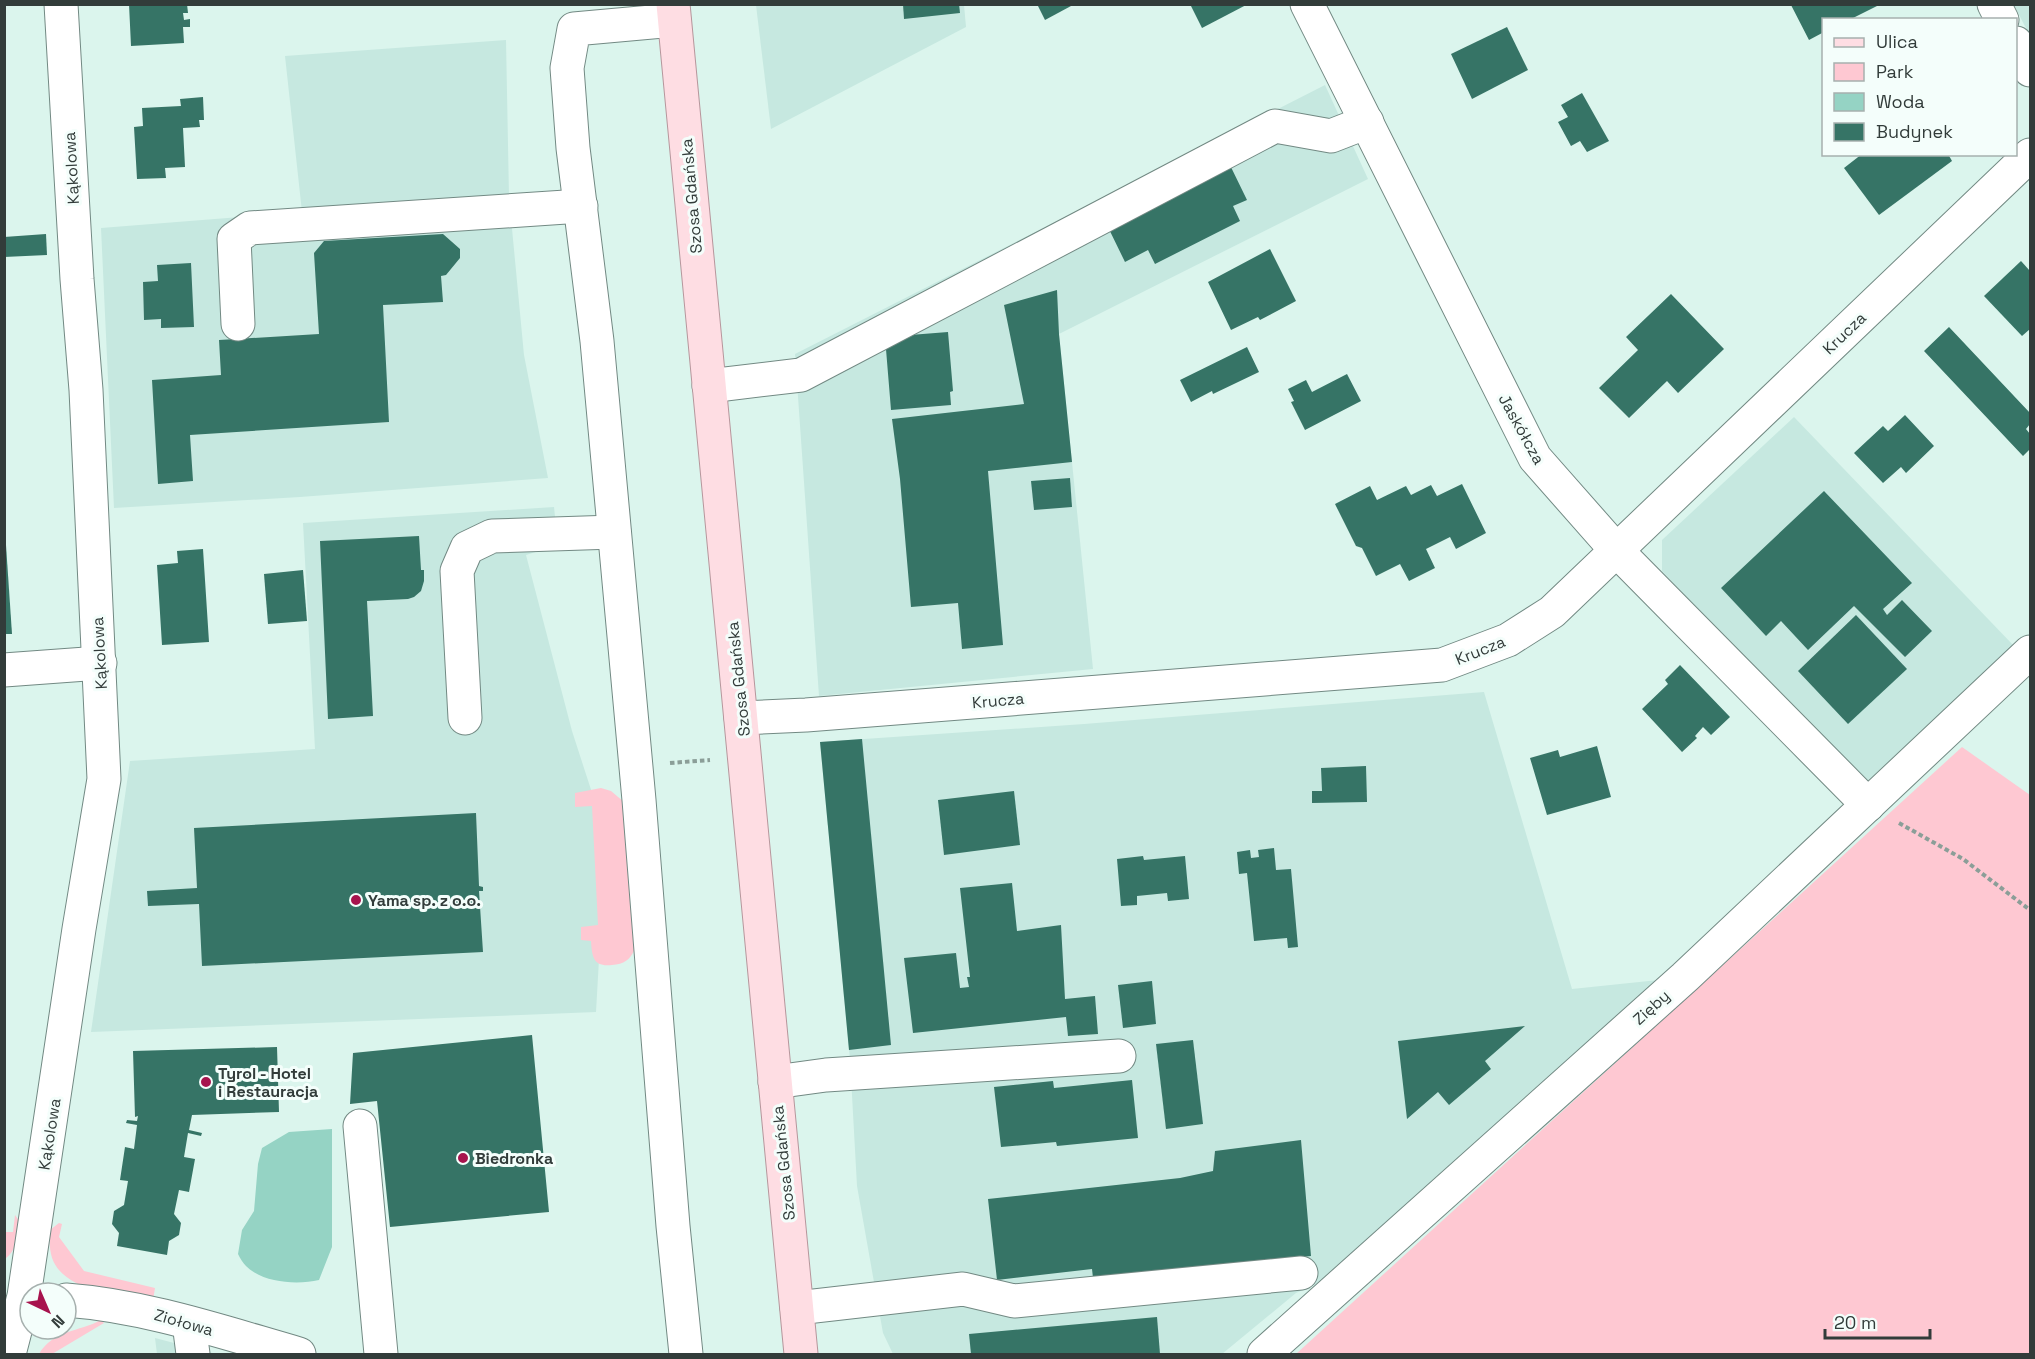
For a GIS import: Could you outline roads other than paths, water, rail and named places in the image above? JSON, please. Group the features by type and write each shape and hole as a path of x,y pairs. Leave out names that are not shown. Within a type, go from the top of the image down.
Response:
{"main road":[{"name":"Szosa Gdańska","path":"674,12 801,1354"}],"street":[{"name":"Kąkolowa","path":"21,1281 104,779 86,390 77,279 61,4"},
{"name":"Jaskółcza","path":"1307,4 1535,458 1617,551 1868,805"},
{"path":"1994,4 2001,18"},
{"path":"674,12 574,17 567,68 573,148 597,341 686,1354"},
{"path":"2017,45 2031,70"},
{"path":"709,386 801,375 1275,126 1331,136 1367,122"},
{"name":"Krucza","path":"741,718 806,715 1442,665 1508,640 1552,612 2031,154"},
{"path":"238,324 234,239 250,228 581,206"},
{"path":"465,718 458,571 467,548 492,536 614,532"},
{"name":"Zięby","path":"1264,1354 1676,984 2031,652"},
{"path":"4,670 100,663"},
{"path":"775,1082 826,1075 1119,1056"},
{"path":"360,1126 381,1354"},
{"path":"797,1308 963,1289 1014,1301 1301,1273"},
{"name":"Kąkolowa","path":"9,1354 18,1300"},
{"name":"Ziołowa","path":"78,1301 152,1312 191,1339 299,1354"}],"water":[{"path":"332,1129 332,1247 319,1280 281,1281 253,1272 238,1254 242,1230 254,1211 258,1164 262,1148 289,1132"}],"place":[{"name":"Yama sp. z o.o.","path":"356,900"},
{"name":"Tyrol - Hotel i Restauracja","path":"206,1082"},
{"name":"Biedronka","path":"463,1158"}]}
